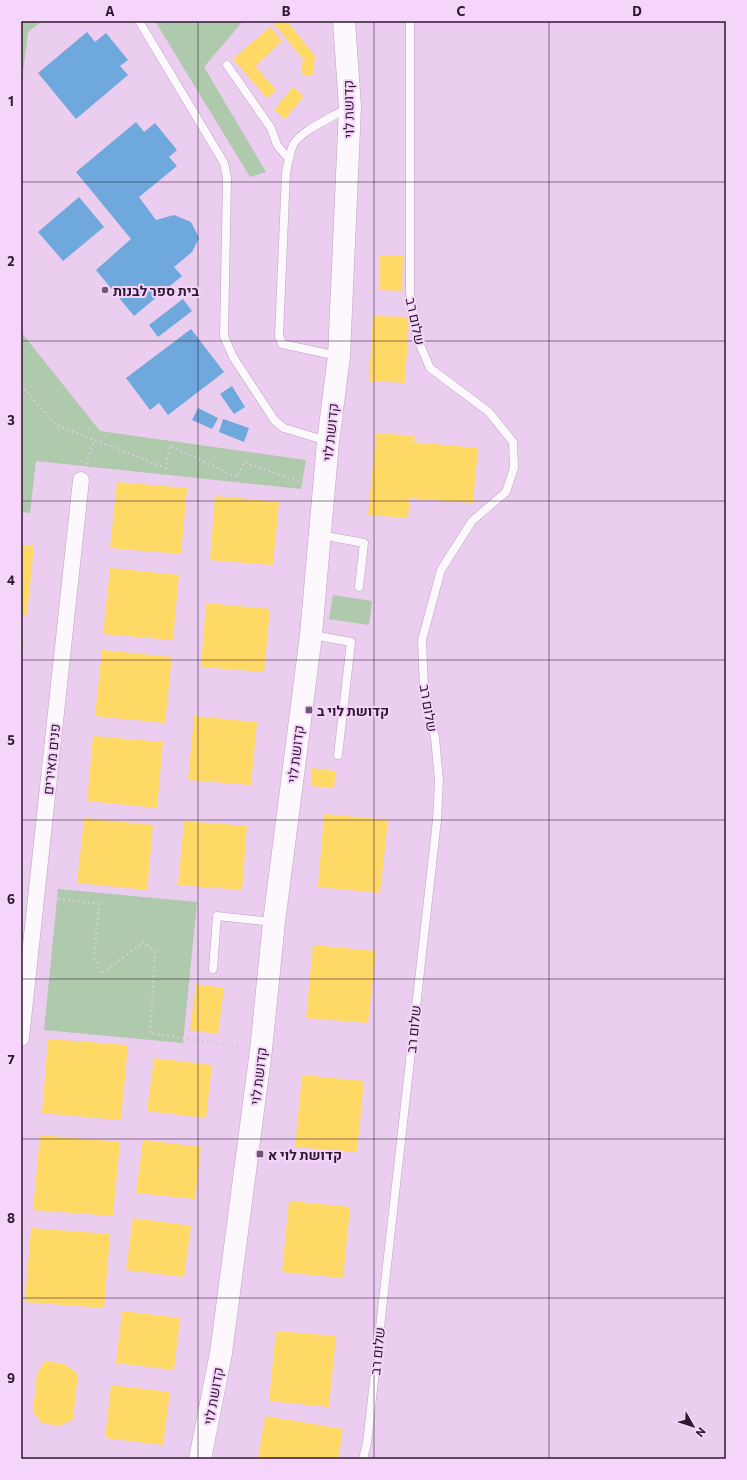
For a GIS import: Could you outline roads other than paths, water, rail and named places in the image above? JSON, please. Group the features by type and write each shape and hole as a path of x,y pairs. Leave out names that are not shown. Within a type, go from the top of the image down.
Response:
{"street":[{"name":"קדושת לוי","path":"200,1459 220,1353 261,1050 274,922 311,635 328,442 339,356 350,107 344,21"},
{"name":"פנים מאירים","path":"21,1038 25,970 37,896 81,480"}],"lane":[{"path":"139,21 224,163 227,178 224,336 233,357 276,421 284,428 328,442"},
{"name":"שלום רב","path":"363,1459 367,1443 437,820 439,780 435,738 424,689 422,640 441,570 472,522 506,492 514,468 513,442 489,412 430,368 417,338 410,292 410,21"},
{"path":"227,65 271,128 277,145 289,159"},
{"path":"339,356 290,347 282,344 279,336 286,173 293,145 300,136 350,107"},
{"path":"321,535 364,543 359,588"},
{"path":"311,635 351,642 338,756"},
{"path":"213,969 218,916 274,922"}],"place":[{"name":"בית ספר לבנות","path":"105,290"},
{"name":"קדושת לוי ב","path":"309,710"},
{"name":"קדושת לוי א","path":"260,1154"}]}
